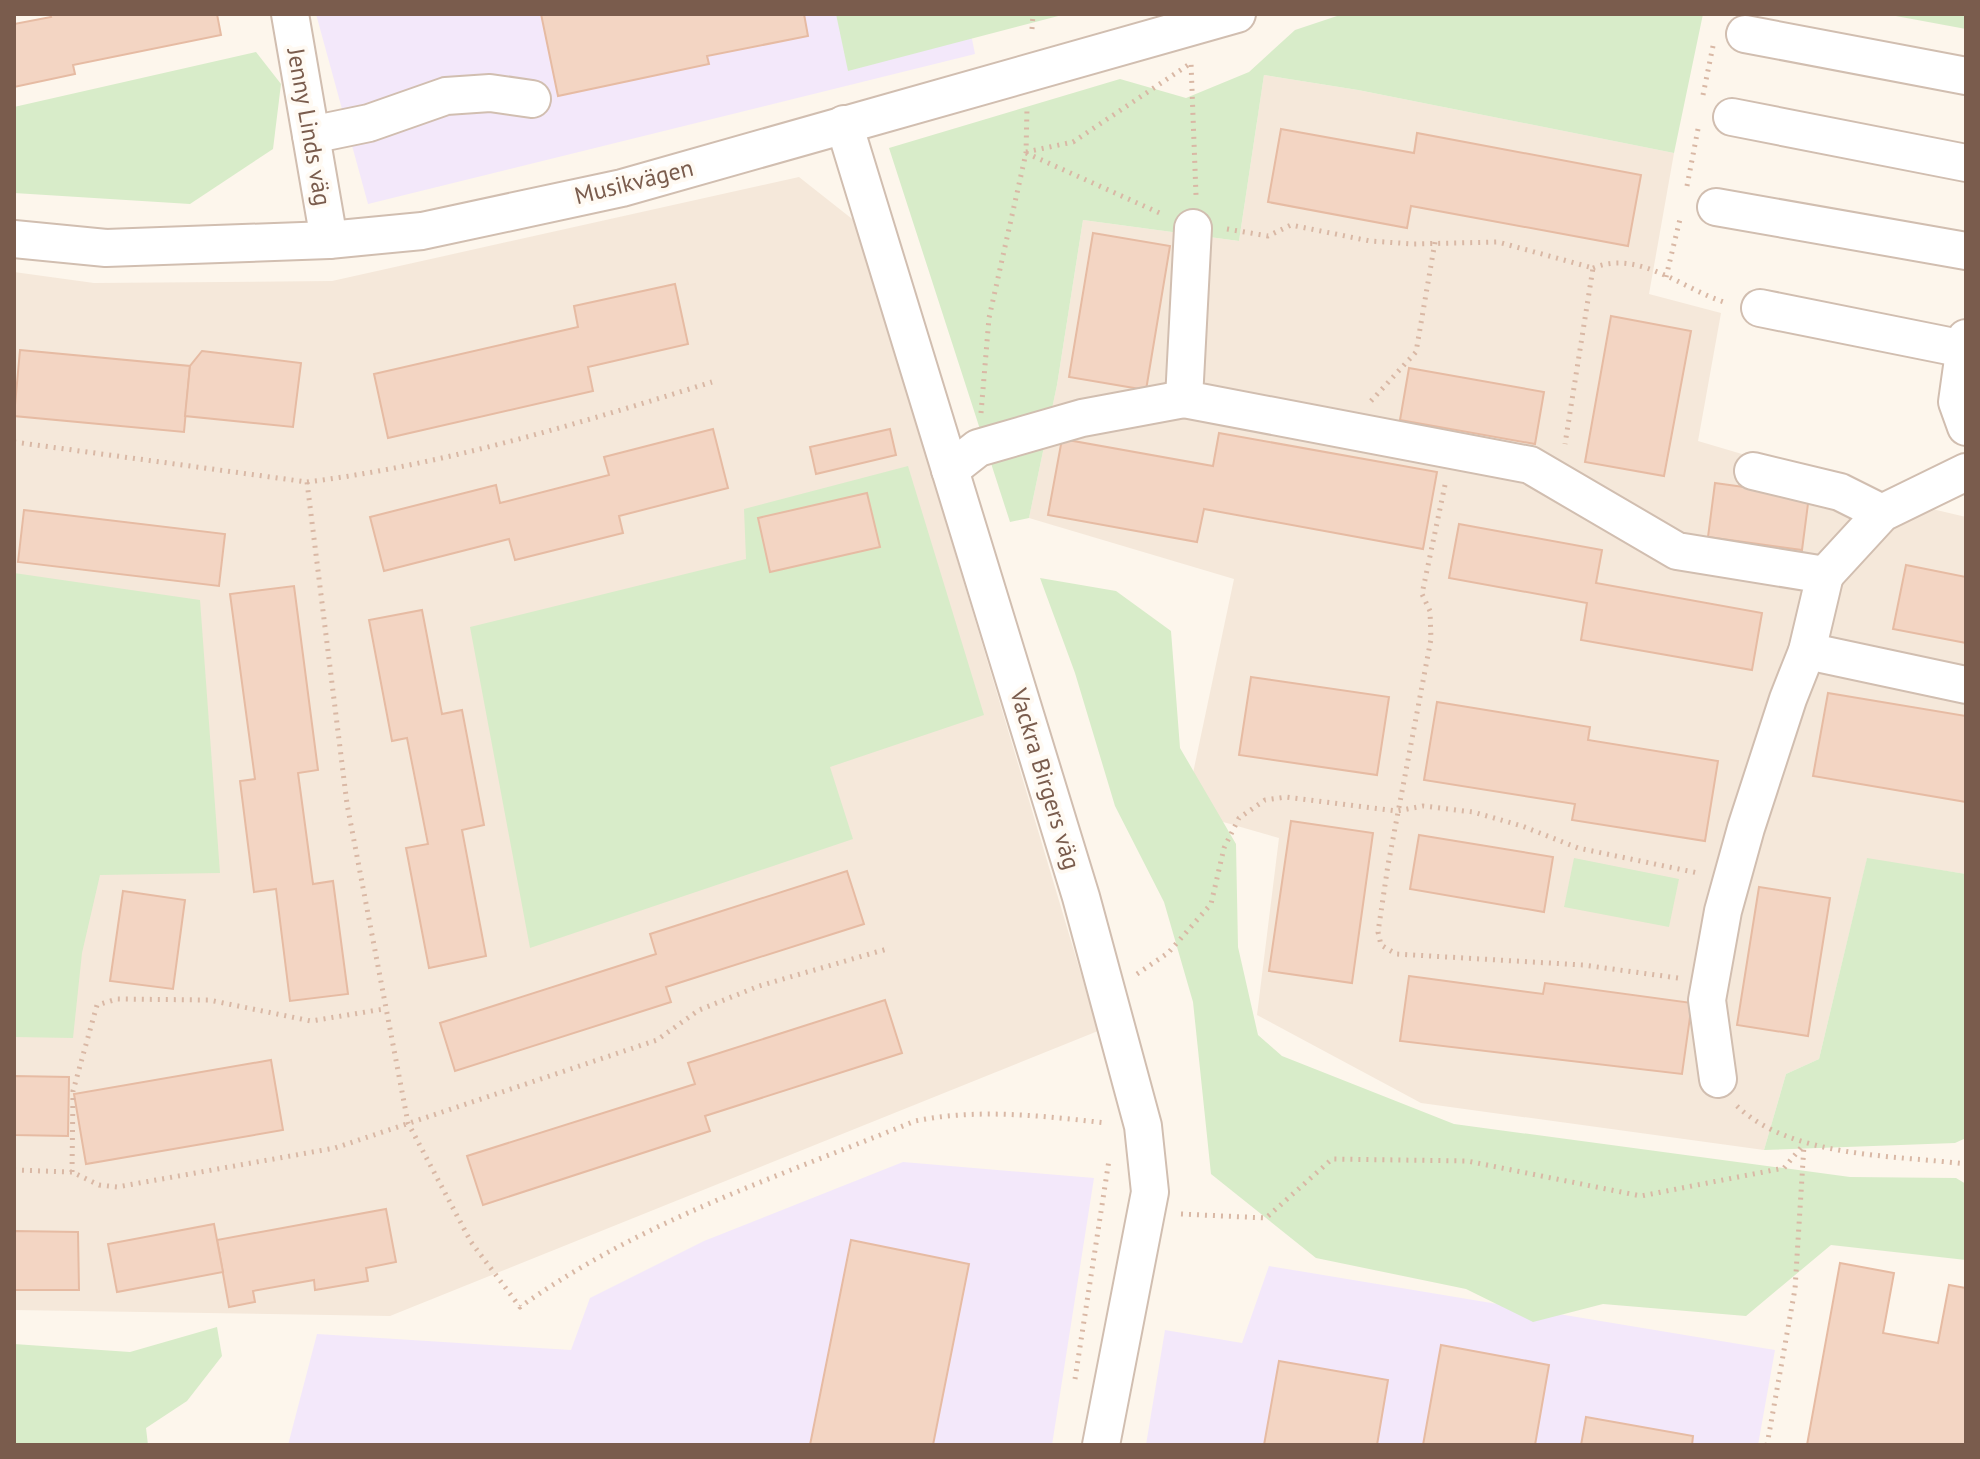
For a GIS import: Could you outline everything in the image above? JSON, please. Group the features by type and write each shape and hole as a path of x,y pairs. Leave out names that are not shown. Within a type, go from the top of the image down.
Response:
{"street":[{"name":"Jenny Linds väg","path":"290,14 329,240"},
{"name":"Musikvägen","path":"14,239 106,248 329,240 422,231 622,188 1237,14"},
{"path":"1745,34 1966,76"},
{"path":"311,135 434,108 446,96 490,93 532,99"},
{"path":"1711,113 1966,163"},
{"name":"Vackra Birgers väg","path":"844,124 964,459 1143,1126 1150,1192 1101,1445"},
{"path":"1700,203 1966,251"},
{"path":"1184,399 1193,228"},
{"path":"1760,308 1965,343 1957,402 1966,427"},
{"path":"964,459 1082,418 1184,399 1530,465 1677,551 1825,575"},
{"path":"1753,471 1840,492 1882,513"},
{"path":"1718,1079 1707,1000 1731,879 1788,699 1807,651 1825,575 1882,513 1966,472"},
{"path":"1807,651 1966,685"}],"path":[{"path":"1032,29 1033,14"},
{"path":"1700,203 1717,31 1745,34"},
{"path":"1026,153 1073,142 1191,63 1197,208 1193,228"},
{"path":"964,459 989,318 1026,153 1027,98"},
{"path":"1026,153 1193,228 1233,229 1268,236 1291,225 1370,241 1498,242 1593,268 1606,262 1632,262 1721,301 1760,308"},
{"path":"1666,277 1681,214"},
{"path":"1368,434 1371,400 1416,352 1435,242"},
{"path":"1558,481 1593,268"},
{"path":"14,442 307,482 349,477 560,428 712,382"},
{"path":"1454,450 1423,583 1422,594 1430,611 1431,639 1397,811 1378,932 1381,945 1396,954 1583,965 1710,983"},
{"path":"307,482 347,804 408,1123 471,1242 520,1307 631,1237 714,1200 915,1121 947,1114 1058,1115 1143,1126"},
{"path":"1129,978 1151,968 1189,933 1211,904 1224,848 1239,818 1265,800 1286,797 1397,811 1423,806 1473,812 1522,826 1578,848 1731,879"},
{"path":"14,1170 72,1172 99,1185 117,1187 335,1148 657,1040 699,1010 759,986 887,949"},
{"path":"72,1172 73,1091 97,1005 117,999 209,1000 311,1021 384,1009"},
{"path":"1718,1079 1732,1101 1753,1121 1804,1144 1966,1164"},
{"path":"1168,1214 1266,1218 1332,1159 1467,1161 1641,1196 1784,1168 1804,1144"},
{"path":"1767,1445 1795,1289 1804,1144"},
{"path":"1074,1384 1110,1154"}],"shaded area":[{"path":"316,14 967,14 975,54 368,204"},
{"path":"1264,75 1358,90 1674,153 1649,294 1721,313 1698,441 1911,504 1966,517 1966,874 1867,859 1819,1059 1786,1074 1764,1150 1421,1103 1257,1015 1279,838 1185,811 1234,579 1029,518 1057,385 1083,220 1239,241"},
{"path":"799,177 856,222 1098,1031 390,1316 14,1310 14,272 94,283 332,281"},
{"path":"903,1162 1094,1178 1052,1445 288,1445 317,1334 571,1350 590,1298 704,1241"},
{"path":"1269,1266 1775,1350 1758,1445 1146,1445 1165,1330 1242,1343"}],"green space":[{"path":"836,14 1066,14 848,71"},
{"path":"1343,14 1703,14 1674,153 1358,90 1264,75 1239,241 1083,220 1057,385 1029,518 1010,522 889,148 1120,79 1186,98 1249,72 1295,30"},
{"path":"1885,14 1966,14 1966,29"},
{"path":"256,52 281,84 273,149 190,204 14,193 14,107"},
{"path":"908,466 984,715 830,767 853,839 530,948 470,627 746,559 744,509"},
{"path":"14,573 200,600 220,873 100,875 82,953 73,1038 14,1037"},
{"path":"1040,578 1116,591 1171,631 1180,748 1236,844 1238,947 1258,1035 1282,1056 1454,1124 1850,1177 1956,1178 1966,1184 1966,1260 1831,1245 1746,1316 1603,1304 1533,1322 1466,1289 1316,1258 1211,1174 1193,1002 1164,902 1115,806 1075,673"},
{"path":"1574,858 1679,879 1669,927 1564,907"},
{"path":"1867,858 1966,874 1966,1138 1955,1143 1764,1150 1786,1074 1819,1059"},
{"path":"217,1327 222,1356 187,1401 146,1428 148,1445 14,1445 14,1344 130,1352"}],"building":[{"path":"50,14 217,14 221,35 73,65 75,74 14,87 14,24 51,17"},
{"path":"541,14 804,14 808,36 707,56 709,64 558,96"},
{"path":"1281,129 1414,153 1417,133 1641,175 1628,246 1411,206 1407,228 1268,202"},
{"path":"1093,233 1170,246 1146,390 1069,377"},
{"path":"675,284 688,344 588,367 593,391 388,438 374,374 578,327 574,306"},
{"path":"1611,316 1691,331 1664,476 1585,462"},
{"path":"20,350 190,366 184,432 14,416"},
{"path":"202,351 301,363 293,427 185,416 190,366"},
{"path":"1409,368 1544,392 1535,444 1400,420"},
{"path":"713,429 728,488 619,516 623,533 515,560 509,539 384,571 370,517 496,485 500,503 609,475 604,457"},
{"path":"890,429 896,455 816,474 810,447"},
{"path":"1219,433 1437,472 1423,549 1204,509 1197,542 1048,515 1062,439 1213,466"},
{"path":"1715,483 1809,496 1802,550 1708,537"},
{"path":"867,493 880,547 770,572 758,518"},
{"path":"24,510 225,534 219,586 18,562"},
{"path":"1459,524 1602,550 1596,583 1762,613 1752,670 1581,640 1587,603 1449,578"},
{"path":"1906,565 1966,577 1966,643 1893,629"},
{"path":"294,586 318,770 298,773 313,884 333,881 348,994 290,1001 276,889 254,892 240,781 255,779 230,594"},
{"path":"422,610 442,714 462,710 484,825 462,830 486,956 429,968 406,848 428,844 407,738 392,741 369,620"},
{"path":"1251,677 1389,697 1377,775 1239,755"},
{"path":"1828,693 1966,716 1966,802 1813,776"},
{"path":"1437,702 1590,727 1588,740 1718,761 1705,841 1572,820 1575,804 1424,780"},
{"path":"1291,821 1373,833 1352,983 1269,971"},
{"path":"1419,835 1553,857 1544,912 1410,889"},
{"path":"847,871 864,924 666,987 671,1002 455,1071 440,1023 656,954 650,934"},
{"path":"1759,887 1830,898 1808,1036 1737,1025"},
{"path":"123,891 185,900 173,989 110,981"},
{"path":"1409,976 1543,994 1545,983 1692,1003 1682,1074 1400,1041"},
{"path":"885,1000 902,1053 705,1116 710,1131 483,1205 467,1156 695,1084 688,1063"},
{"path":"271,1060 283,1130 86,1164 74,1094"},
{"path":"14,1076 69,1077 68,1136 14,1135"},
{"path":"386,1209 396,1262 366,1268 368,1281 315,1290 314,1280 253,1291 255,1302 229,1307 217,1240"},
{"path":"214,1224 223,1272 117,1292 108,1244"},
{"path":"14,1231 78,1232 79,1290 14,1290"},
{"path":"851,1240 969,1264 933,1445 810,1445"},
{"path":"1840,1263 1894,1273 1883,1333 1938,1343 1949,1285 1966,1288 1966,1445 1807,1445"},
{"path":"1441,1345 1549,1365 1535,1445 1423,1445"},
{"path":"1279,1361 1388,1380 1377,1445 1264,1445"},
{"path":"1586,1417 1693,1436 1692,1445 1581,1445"}]}
